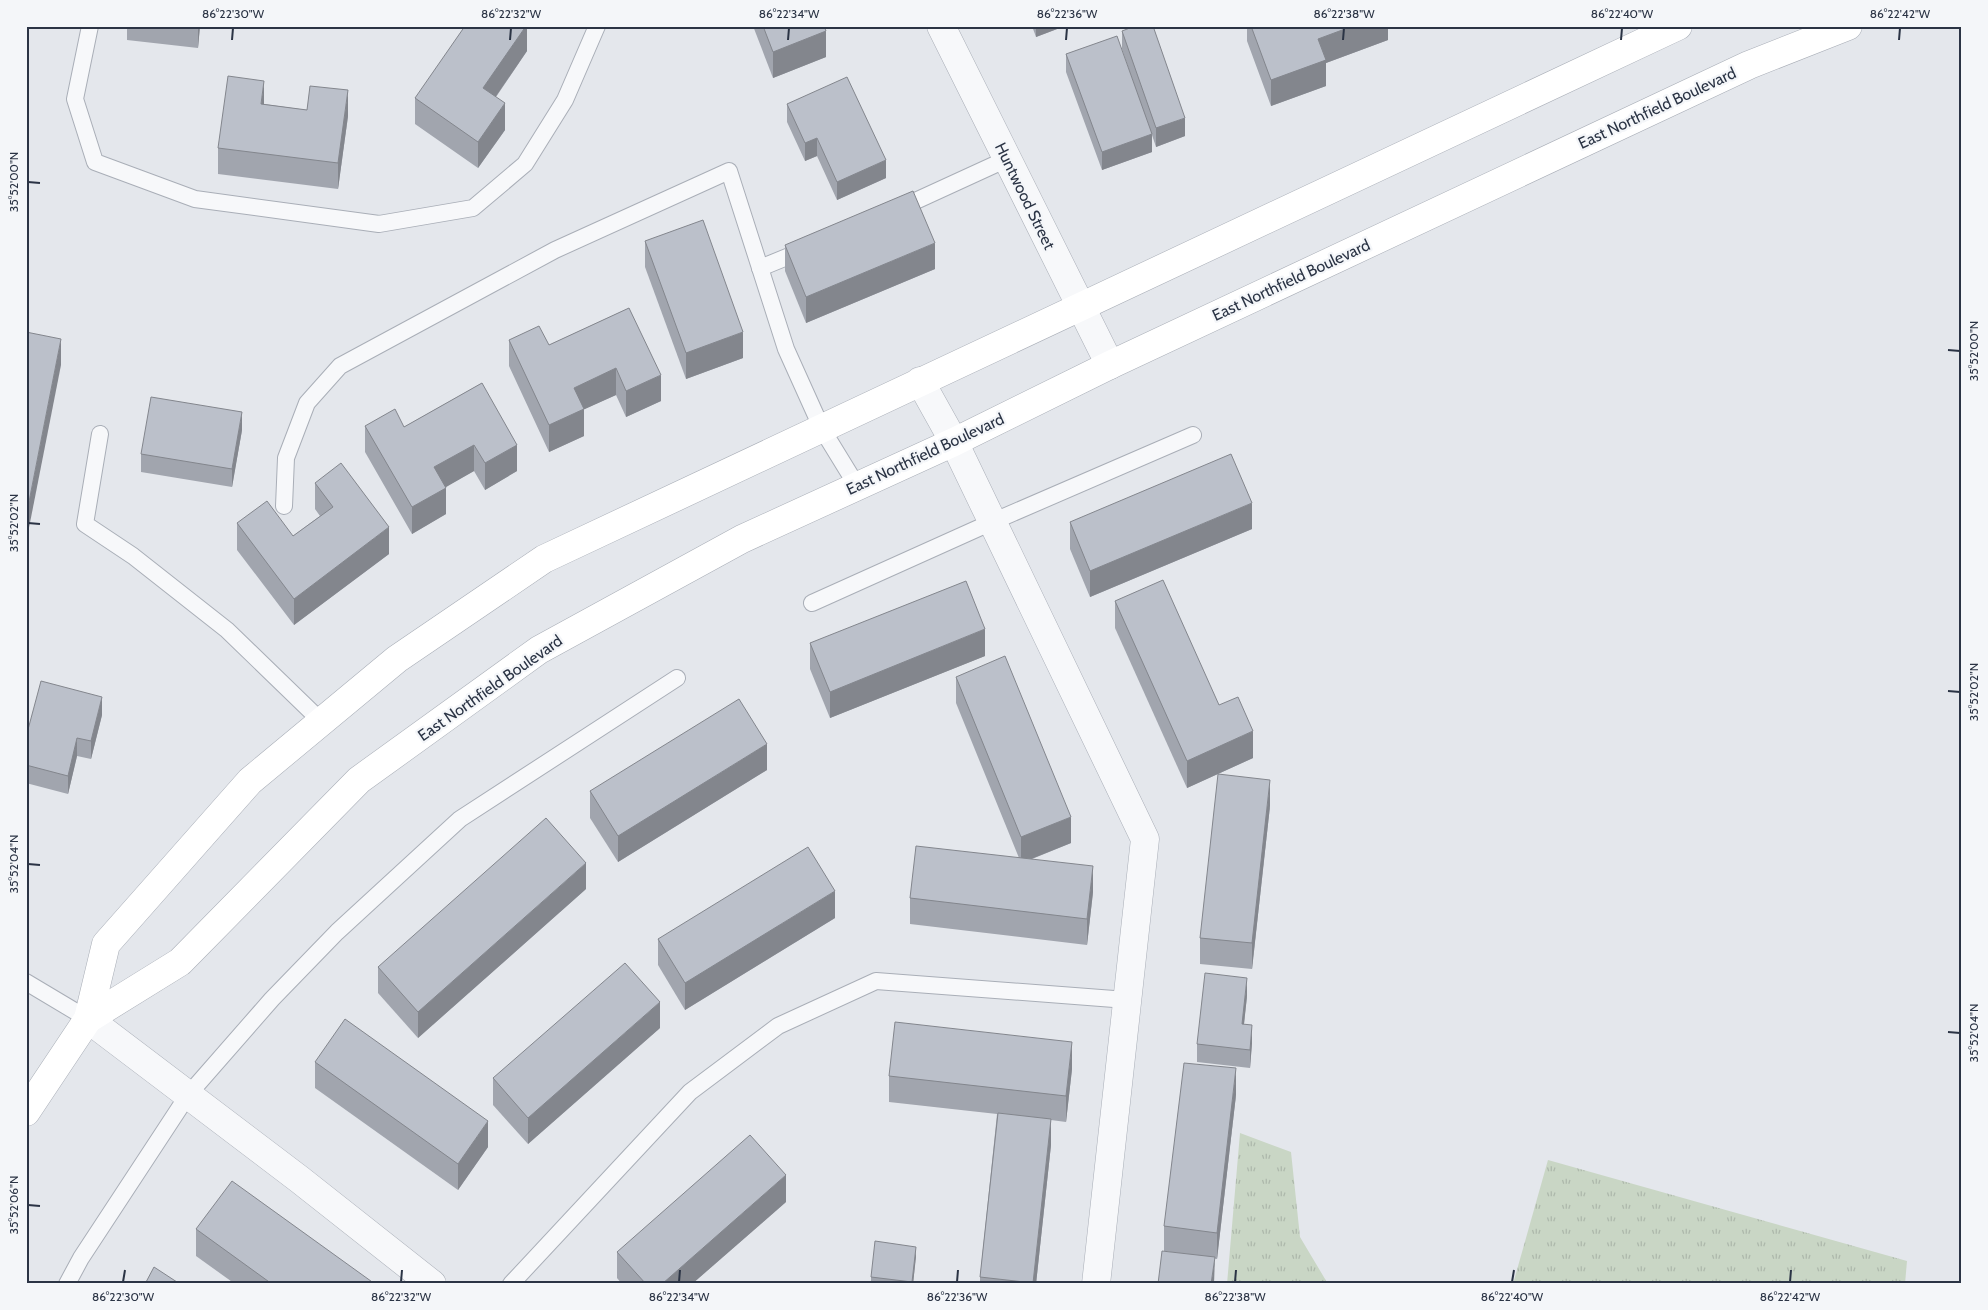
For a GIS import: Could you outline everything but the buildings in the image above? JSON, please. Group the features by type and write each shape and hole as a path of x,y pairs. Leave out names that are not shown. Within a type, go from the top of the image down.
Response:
{"main road":[{"name":"East Northfield Boulevard","path":"26,1112 88,1020 106,944 250,781 397,659 544,559 1678,26"},
{"name":"East Northfield Boulevard","path":"88,1020 180,962 359,780 539,650 742,539 954,442 1110,366 1749,65 1848,26"}],"street":[{"name":"Huntwood Street","path":"941,26 1110,366"},
{"path":"920,382 954,442 1145,839 1096,1284"},
{"path":"88,1020 299,1179 432,1284"}],"lane":[{"path":"90,26 75,99 95,162 195,199 379,224 474,208 525,164 565,100 597,26"},
{"path":"880,216 1007,159"},
{"path":"284,506 286,458 307,403 340,366 555,250 729,171 786,349 822,429 857,486"},
{"path":"760,268 816,245"},
{"path":"100,434 85,524 133,556 227,630 322,722"},
{"path":"812,603 1193,435"},
{"path":"67,1284 81,1258 188,1095 272,999 337,932 460,819 677,678"},
{"path":"26,982 88,1020"},
{"path":"511,1284 690,1092 778,1026 876,982 1127,1000"}],"green space":[{"path":"1240,1133 1291,1152 1300,1237 1328,1284 1227,1284"},
{"path":"1548,1160 1907,1261 1905,1284 1513,1284"}]}
